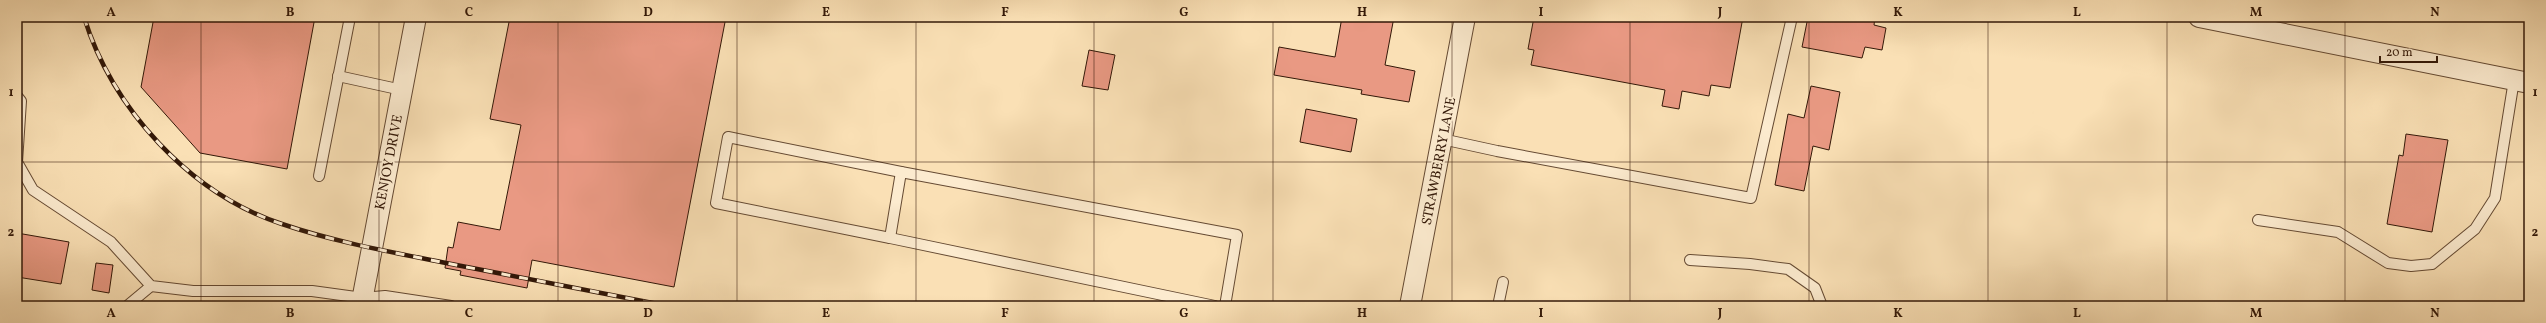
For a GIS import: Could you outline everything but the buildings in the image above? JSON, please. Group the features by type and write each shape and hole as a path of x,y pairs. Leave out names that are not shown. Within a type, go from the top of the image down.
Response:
{"street":[{"name":"KENJOY DRIVE","path":"362,302 416,17"},
{"name":"STRAWBERRY LANE","path":"1410,306 1465,17"},
{"path":"2199,17 2522,81"}],"lane":[{"path":"319,176 350,17"},
{"path":"1442,139 1497,151 1751,198 1792,17"},
{"path":"338,76 402,90"},
{"path":"2258,220 2338,232 2388,263 2411,266 2432,264 2475,229 2495,198 2522,81"},
{"path":"17,96 21,101 17,162 33,190 111,242 151,286 193,291 312,292 362,302 386,296 414,303 451,306"},
{"path":"1215,306 890,238 716,204 728,137 901,172 1238,234 1225,306"},
{"path":"890,238 901,172"},
{"path":"1690,260 1750,264 1788,269 1815,288 1822,306"},
{"path":"1498,306 1503,282"},
{"path":"127,306 151,286"}],"railway":[{"path":"84,17 97,51 114,84 135,115 159,143 186,169 216,192 248,210 282,224 363,246 663,305"}]}
